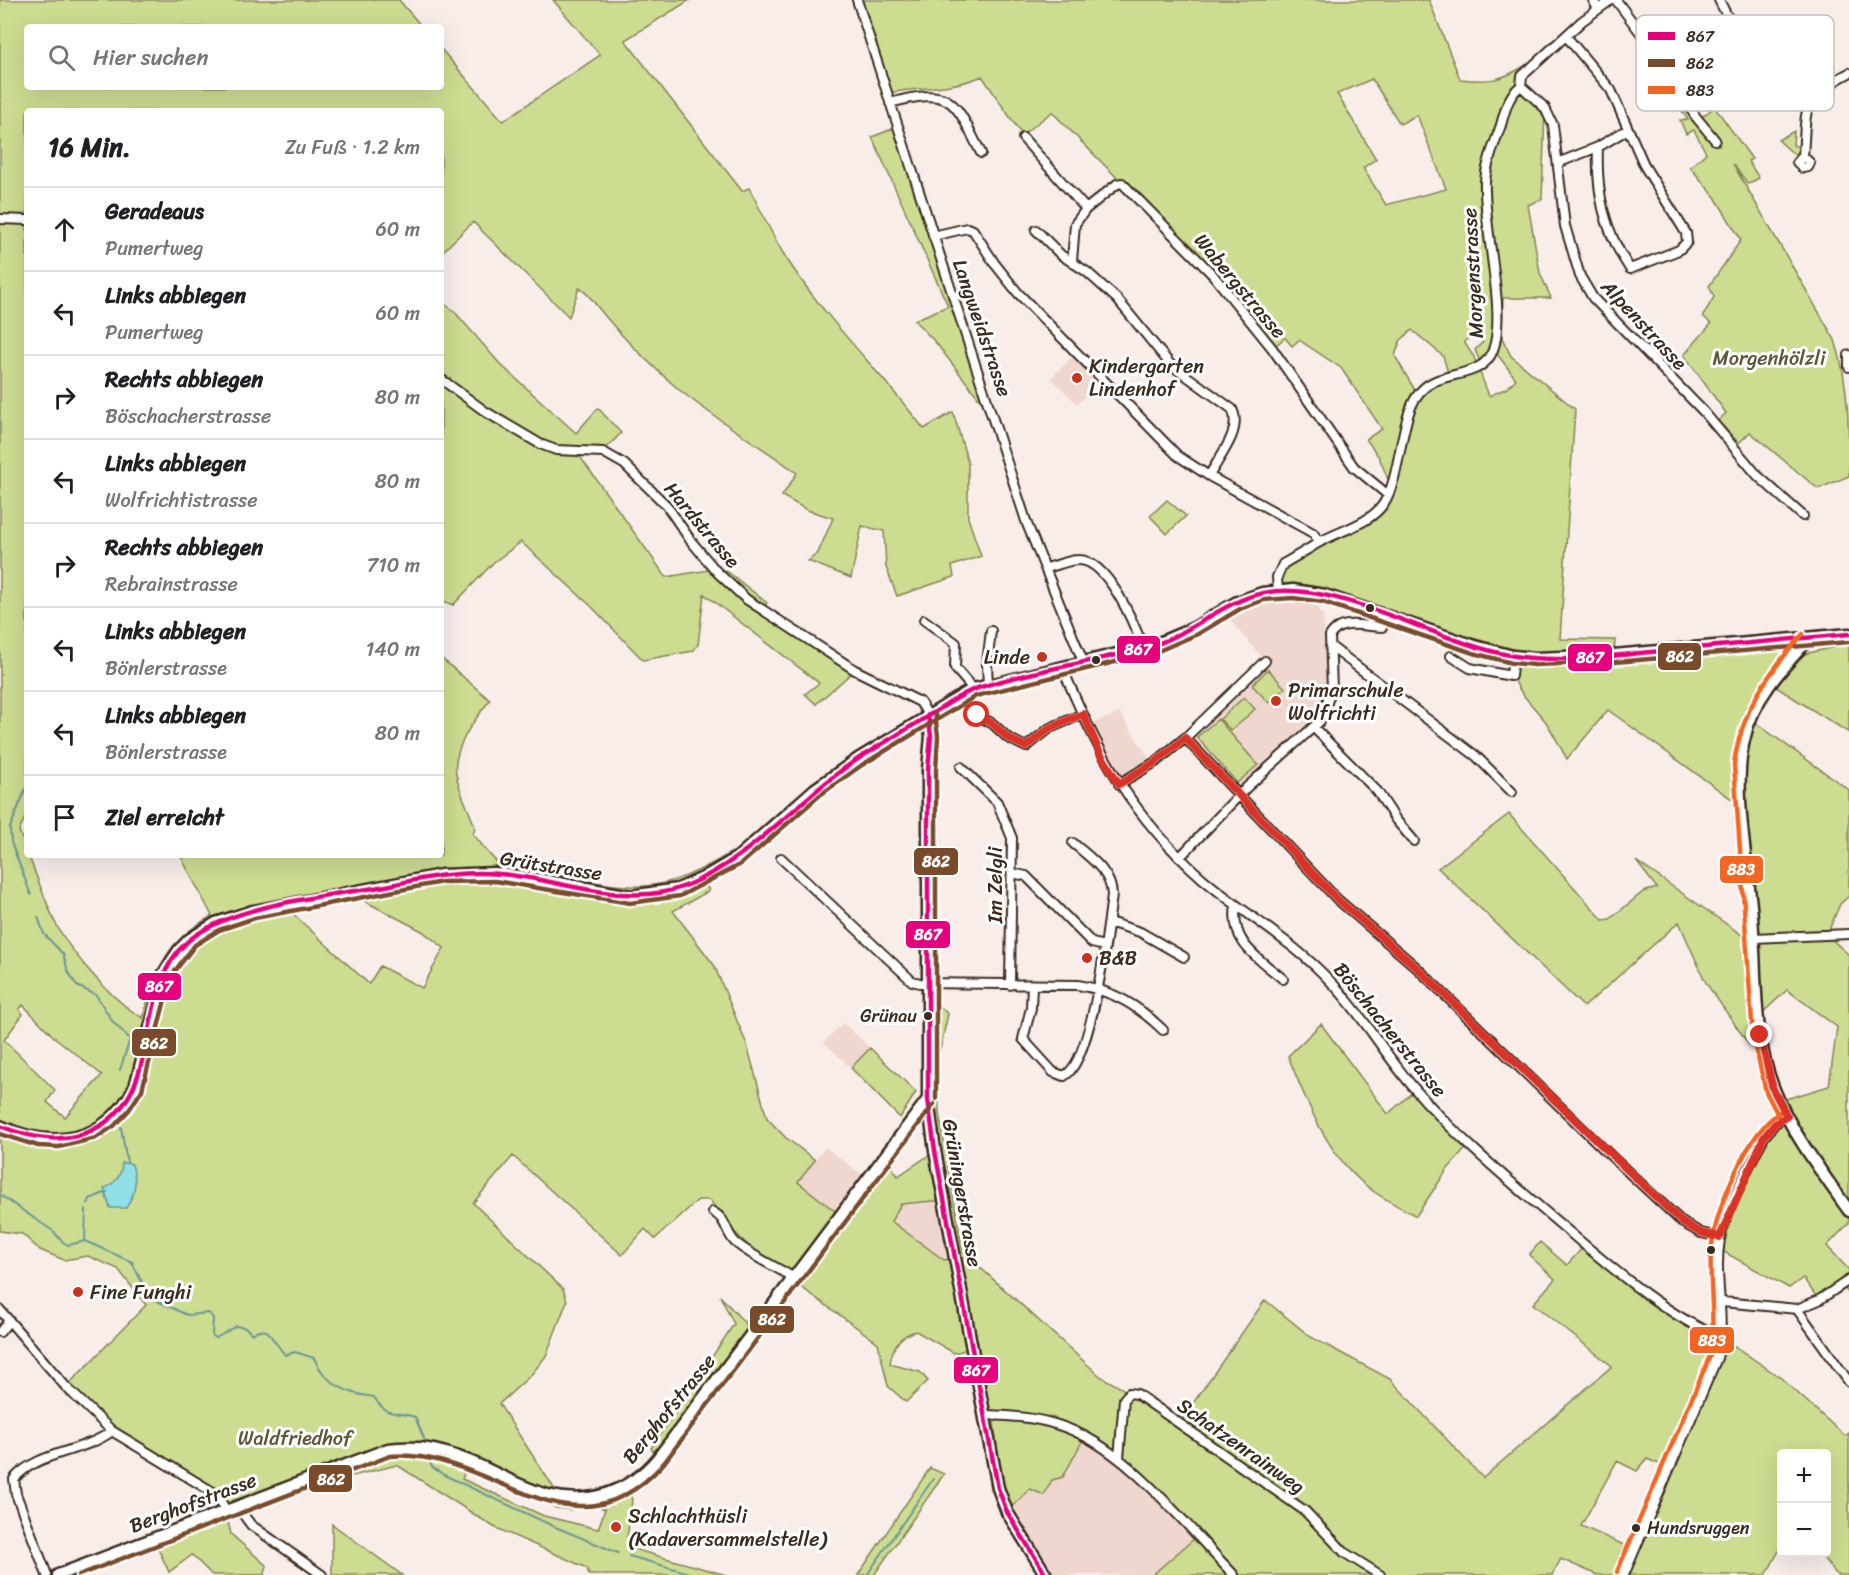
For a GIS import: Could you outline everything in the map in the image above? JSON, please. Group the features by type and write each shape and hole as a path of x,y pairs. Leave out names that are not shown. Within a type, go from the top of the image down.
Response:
{"main road":[{"path":"928,715 973,689 1064,669 1143,648 1194,628 1237,602 1278,591 1325,595 1475,646 1514,656 1571,658 1849,634"},
{"path":"1809,639 1774,678 1752,716 1744,740 1740,782 1762,1050 1773,1089 1787,1116 1849,1211"},
{"name":"Grüningerstrasse","path":"928,715 931,736 928,770 928,1099 939,1171 998,1488 1016,1528 1046,1575"},
{"name":"Grütstrasse","path":"0,1126 39,1140 57,1140 83,1136 110,1120 129,1100 135,1087 164,973 179,950 190,939 216,923 253,911 441,875 495,873 631,896 678,888 703,878 737,858 815,789 928,715"},
{"name":"Berghofstrasse","path":"58,1575 368,1455 400,1448 443,1452 525,1489 561,1499 589,1498 618,1490 639,1477 658,1458 928,1099"}],"street":[{"name":"Langweidstrasse","path":"857,0 1027,524 1084,664"},
{"path":"1593,0 1598,9"},
{"name":"Morgenstrasse","path":"1278,591 1279,569 1319,542 1361,522 1380,508 1388,495 1411,408 1417,395 1434,381 1482,366 1494,349 1496,316 1485,180 1512,92 1521,86 1522,76 1566,36 1611,0"},
{"path":"1616,0 1636,27"},
{"path":"1719,0 1728,15"},
{"path":"1566,36 1611,90 1621,108 1645,167 1686,233 1687,242 1679,250 1630,269 1618,252 1601,210 1598,191 1598,147"},
{"path":"1834,82 1849,73"},
{"name":"Alpenstrasse","path":"1521,86 1550,115 1560,162 1565,226 1570,248 1580,276 1593,298 1704,412 1758,476 1803,516"},
{"path":"890,104 921,95 946,98 959,110 981,153"},
{"path":"1692,111 1714,140"},
{"path":"1803,156 1807,111"},
{"path":"1560,162 1598,147 1628,129"},
{"path":"1023,138 1086,208"},
{"name":"Wabergstrasse","path":"1072,261 1075,224 1086,208 1117,184 1122,183 1213,275 1272,348 1354,468 1388,495"},
{"path":"0,219 24,220"},
{"path":"933,237 967,228 974,230 995,264 1018,293 1179,456 1209,476 1313,533 1319,542"},
{"path":"1036,230 1061,255 1072,261 1117,300 1170,364 1184,377 1212,392 1232,409 1237,417 1234,432 1209,476"},
{"path":"1849,355 1849,367"},
{"name":"Hardstrasse","path":"444,381 486,412 540,444 556,450 603,452 624,464 667,506 702,553 746,598 855,670 920,702 928,715"},
{"path":"1046,568 1078,560 1097,568 1126,605 1143,648"},
{"path":"1180,857 1240,795 1314,728 1324,716 1331,696 1330,636 1339,626 1382,627 1392,617"},
{"path":"924,620 956,643 955,668 973,689"},
{"path":"988,685 987,664 991,631"},
{"path":"1330,646 1476,756 1512,792"},
{"path":"1451,656 1470,668 1511,676 1514,656"},
{"path":"1119,784 1157,761 1185,738 1265,661"},
{"name":"Böschacherstrasse","path":"1064,669 1100,753 1119,784 1180,857 1236,905 1270,926 1315,965 1344,995 1415,1090 1468,1146 1631,1281 1699,1329 1721,1337"},
{"path":"977,715 993,724 1008,738 1026,747 1050,728 1083,714"},
{"path":"1314,728 1377,791 1396,820 1414,841"},
{"path":"1185,738 1337,899 1416,967 1683,1223 1701,1233 1720,1237"},
{"name":"Im Zelgli","path":"961,767 997,802 1012,838 1010,985"},
{"path":"1032,985 1031,1008 1023,1039 1026,1045 1060,1076 1070,1074 1082,1051 1098,988 1109,922 1111,885 1100,867 1073,843"},
{"path":"781,858 907,977 920,983 1078,985 1098,988 1127,1000 1163,1030"},
{"path":"1012,873 1026,876 1092,943 1104,946"},
{"path":"1236,905 1236,932 1246,947 1283,979"},
{"path":"1109,922 1140,932 1184,957"},
{"path":"1754,938 1849,934"},
{"path":"1624,1575 1717,1358 1721,1337 1722,1302 1719,1264 1720,1237 1764,1137 1775,1124 1787,1116"},
{"path":"713,1212 725,1222 728,1233 737,1244 794,1278"},
{"path":"1722,1302 1797,1309 1819,1300 1849,1280"},
{"path":"1797,1309 1849,1382"},
{"path":"0,1310 66,1388 112,1431 216,1494 248,1522 322,1575"},
{"path":"0,1332 8,1322"},
{"name":"Schatzenrainweg","path":"1119,1458 1124,1399 1129,1393 1137,1394 1305,1511 1345,1552 1380,1575"},
{"path":"986,1415 1037,1419 1060,1425 1085,1436 1119,1458 1234,1575"},
{"path":"47,1575 16,1494 14,1479 25,1467 101,1439 112,1431"}],"shaded area":[{"name":"Kindergarten Lindenhof","path":"1076,353 1103,379 1077,404 1051,378"},
{"name":"Primarschule Wolfrichti","path":"1293,590 1293,599 1315,604 1323,615 1325,637 1330,646 1333,682 1327,709 1240,795 1185,738 1265,661 1222,611 1237,602"},
{"path":"1120,713 1149,758 1121,777 1093,723"},
{"path":"843,1023 870,1048 851,1068 824,1042"},
{"path":"825,1147 861,1174 860,1181 863,1184 840,1215 798,1181"},
{"path":"944,1200 955,1259 944,1260 891,1221 901,1204"},
{"path":"1085,1436 1119,1458 1197,1537 1152,1575 1046,1575 1007,1512 1030,1489 1052,1480"}],"green space":[{"name":"Waldfriedhof","path":"0,0 399,0 419,24 24,24 24,90 444,90 444,52 503,121 600,55 553,0 690,0 625,40 742,191 749,188 799,277 924,429 953,412 968,463 968,518 981,556 952,566 954,577 897,596 886,567 884,531 862,526 851,578 808,561 818,553 833,518 807,510 782,496 797,473 705,410 676,387 627,340 591,298 579,288 569,317 473,222 444,250 444,108 24,108 24,820 19,831 24,844 24,858 29,858 54,920 70,946 105,988 143,1018 152,985 165,958 184,936 212,916 182,858 444,858 444,661 490,700 461,744 456,774 475,827 473,834 501,865 603,884 644,886 684,877 732,852 737,858 703,878 709,891 673,911 714,965 747,1045 767,1118 785,1137 815,1160 798,1182 840,1215 885,1157 898,1176 935,1151 929,999 937,999 938,1005 948,1014 939,1054 939,1113 963,1252 1100,1376 1180,1422 1265,1300 1311,1337 1390,1379 1483,1478 1612,1366 1533,1304 1555,1279 1529,1255 1540,1242 1567,1265 1585,1245 1683,1317 1721,1337 1781,1378 1845,1436 1849,1433 1849,1575 1837,1575 1822,1557 1831,1557 1831,1449 1777,1449 1777,1554 1766,1575 1597,1575 1561,1559 1552,1575 1152,1575 1196,1537 1134,1472 1085,1436 1063,1477 1052,1480 1044,1495 1030,1489 1012,1507 1000,1475 994,1422 1007,1416 986,1415 973,1348 954,1353 916,1331 905,1335 897,1343 890,1364 920,1372 928,1381 906,1402 888,1386 878,1343 798,1285 663,1465 631,1496 626,1547 726,1575 589,1575 587,1568 494,1527 397,1465 299,1489 227,1518 231,1534 267,1566 264,1575 212,1575 192,1555 169,1572 153,1538 226,1510 222,1500 112,1431 66,1387 146,1305 118,1269 88,1256 64,1260 40,1250 22,1234 0,1231","holes":["349,893 422,931 444,948 422,988 380,966 369,984 291,912 337,901","23,1005 53,1036 102,1075 65,1117 47,1102 55,1090 4,1040 23,1014 19,1010","513,1156 622,1255 645,1229 655,1239 698,1200 710,1200 725,1222 758,1256 794,1277 753,1332 720,1296 734,1324 651,1448 658,1459 607,1493 561,1499 499,1404 531,1375 546,1356 567,1301 563,1289 473,1203","944,1200 955,1259 944,1260 891,1221 901,1204","446,1459 556,1508 571,1510 573,1504 605,1509 598,1529 544,1516 462,1479 464,1474","1647,1459 1671,1469 1635,1550 1581,1526 1617,1461 1637,1471"]},
{"path":"857,0 1429,0 1460,79 1494,79 1526,65 1528,71 1520,81 1545,108 1542,199 1528,205 1540,273 1551,298 1503,298 1502,338 1511,356 1575,409 1560,639 1615,640 1614,655 1809,639 1784,665 1753,721 1849,790 1849,896 1840,904 1827,935 1849,955 1849,1223 1827,1246 1849,1270 1849,1294 1842,1285 1819,1300 1803,1278 1789,1288 1724,1252 1720,1237 1764,1137 1787,1116 1779,1101 1829,1086 1837,1027 1787,990 1758,1017 1764,1058 1759,1059 1706,983 1679,922 1584,1007 1438,868 1509,814 1603,920 1610,919 1643,892 1657,888 1636,861 1745,937 1753,938 1742,803 1733,800 1608,710 1567,759 1546,722 1523,695 1515,681 1512,663 1388,624 1392,618 1325,595 1278,591 1279,569 1380,508 1391,487 1379,457 1366,439 1382,429 1341,368 1299,340 1292,346 1285,338 1272,348 1213,275 1052,112 1022,135 982,76 949,85 887,93","holes":["1372,79 1400,124 1417,115 1446,189 1386,205 1363,168 1376,159 1337,94","1412,330 1443,356 1449,376 1417,394 1395,356 1400,341","1475,332 1483,342 1475,350 1482,366 1494,350 1516,379 1507,388 1489,396 1474,357 1464,342"]},
{"name":"Morgenhölzli","path":"1682,111 1694,111 1720,146 1700,118 1710,111 1718,111 1752,159 1748,161 1759,178 1748,184 1733,164 1835,340 1846,390 1849,476 1818,489 1750,432 1739,443 1718,421 1726,413 1684,355 1711,324 1703,316 1714,297 1709,286 1741,240 1715,197 1690,167 1706,153 1694,130 1686,134 1680,120 1688,120"},
{"path":"897,127 995,419 936,343 914,320 948,306 872,137"},
{"path":"1794,131 1793,145 1799,147 1795,155 1778,140"},
{"path":"444,303 454,311 500,364 576,433 598,408 621,433 603,452 576,451 666,577 715,569 728,572 767,603 762,610 855,670 816,704 805,694 819,683 704,594 698,645 693,651 643,660 591,606 521,542 494,562 453,605 444,601"},
{"path":"1167,500 1186,516 1167,534 1150,516"},
{"path":"1849,644 1849,733 1773,685 1799,655"},
{"path":"1268,669 1285,688 1269,703 1252,685"},
{"path":"1244,697 1255,709 1231,731 1220,719"},
{"path":"1218,719 1258,765 1237,783 1197,737"},
{"path":"1321,1024 1388,1114 1415,1090 1468,1146 1447,1170 1416,1216 1380,1196 1354,1175 1330,1145 1311,1110 1288,1056"},
{"path":"870,1048 916,1092 900,1118 851,1068"},
{"path":"930,1468 944,1474 874,1575 858,1575"},
{"path":"332,1524 402,1575 332,1575"}],"water":[{"path":"122,1163 132,1164 135,1176 134,1192 126,1208 110,1208 104,1189 117,1179"}],"waterway":[{"path":"24,793 10,828 11,842 31,895"},
{"path":"38,917 44,934 63,954 68,971 77,986 96,995 113,1022 130,1039 120,1070"},
{"path":"121,1127 127,1163"},
{"path":"88,1204 90,1199 107,1192"},
{"path":"0,1195 53,1231 68,1245 85,1241 132,1262 149,1297 187,1315 209,1313 213,1318 212,1335 216,1338 236,1326 246,1328 252,1334 258,1330 267,1331 285,1355 295,1352 314,1358 324,1375 338,1386 374,1397 387,1411 415,1417 425,1441"},
{"path":"85,1241 86,1209"},
{"path":"427,1455 432,1467 444,1475 553,1526 618,1553"},
{"path":"867,1575 933,1479"},
{"path":"629,1556 696,1575"}],"transit line":[{"name":"867","path":"0,1126 38,1137 63,1138 76,1136 100,1126 120,1109 133,1087 142,1063 160,985 170,962 187,942 206,929 228,919 254,910 309,898 457,874 500,874 616,894 640,895 685,886 733,860 817,790 861,757 966,693 999,681 1108,657 1166,641 1235,603 1264,593 1292,591 1323,595 1355,603 1486,650 1532,658 1601,657 1849,634"},
{"name":"862","path":"0,1134 38,1146 59,1147 96,1138 114,1126 129,1110 142,1090 171,976 195,945 219,930 255,918 442,882 495,881 630,903 680,896 741,864 820,795 862,765 976,696 1156,652 1198,634 1240,609 1264,600 1293,598 1323,602 1473,653 1512,663 1535,665 1615,662 1849,642"},
{"name":"883","path":"1780,1119 1766,1092 1753,1036 1734,764 1743,727 1758,694 1778,663 1803,634"},
{"name":"862","path":"935,714 938,736 936,770 936,1099"},
{"name":"867","path":"928,715 931,736 928,770 928,1099 935,1151 998,1488 1007,1512 1046,1575"},
{"name":"862","path":"79,1575 390,1456 427,1458 462,1468 530,1495 564,1505 597,1505 630,1492 664,1463 934,1104"},
{"name":"883","path":"1617,1572 1710,1356 1712,1343 1711,1254 1713,1237 1725,1196 1734,1174 1757,1136 1783,1110"}],"place":[{"name":"Kindergarten Lindenhof","path":"1077,378"},
{"name":"Linde","path":"1042,657"},
{"name":"Primarschule Wolfrichti","path":"1276,701"},
{"name":"B&B","path":"1087,958"},
{"name":"Grünau","path":"928,1016"},
{"name":"Fine Funghi","path":"78,1292"},
{"name":"Schlachthüsli (Kadaversammelstelle)","path":"616,1527"},
{"name":"Hundsruggen","path":"1636,1528"}],"route":[{"path":"977,715 993,724 1020,746 1026,747 1050,728 1083,714 1100,753 1119,784 1157,761 1185,738 1337,899 1416,967 1683,1223 1701,1233 1720,1237 1764,1137 1775,1124 1787,1116 1773,1089 1760,1035"}]}
